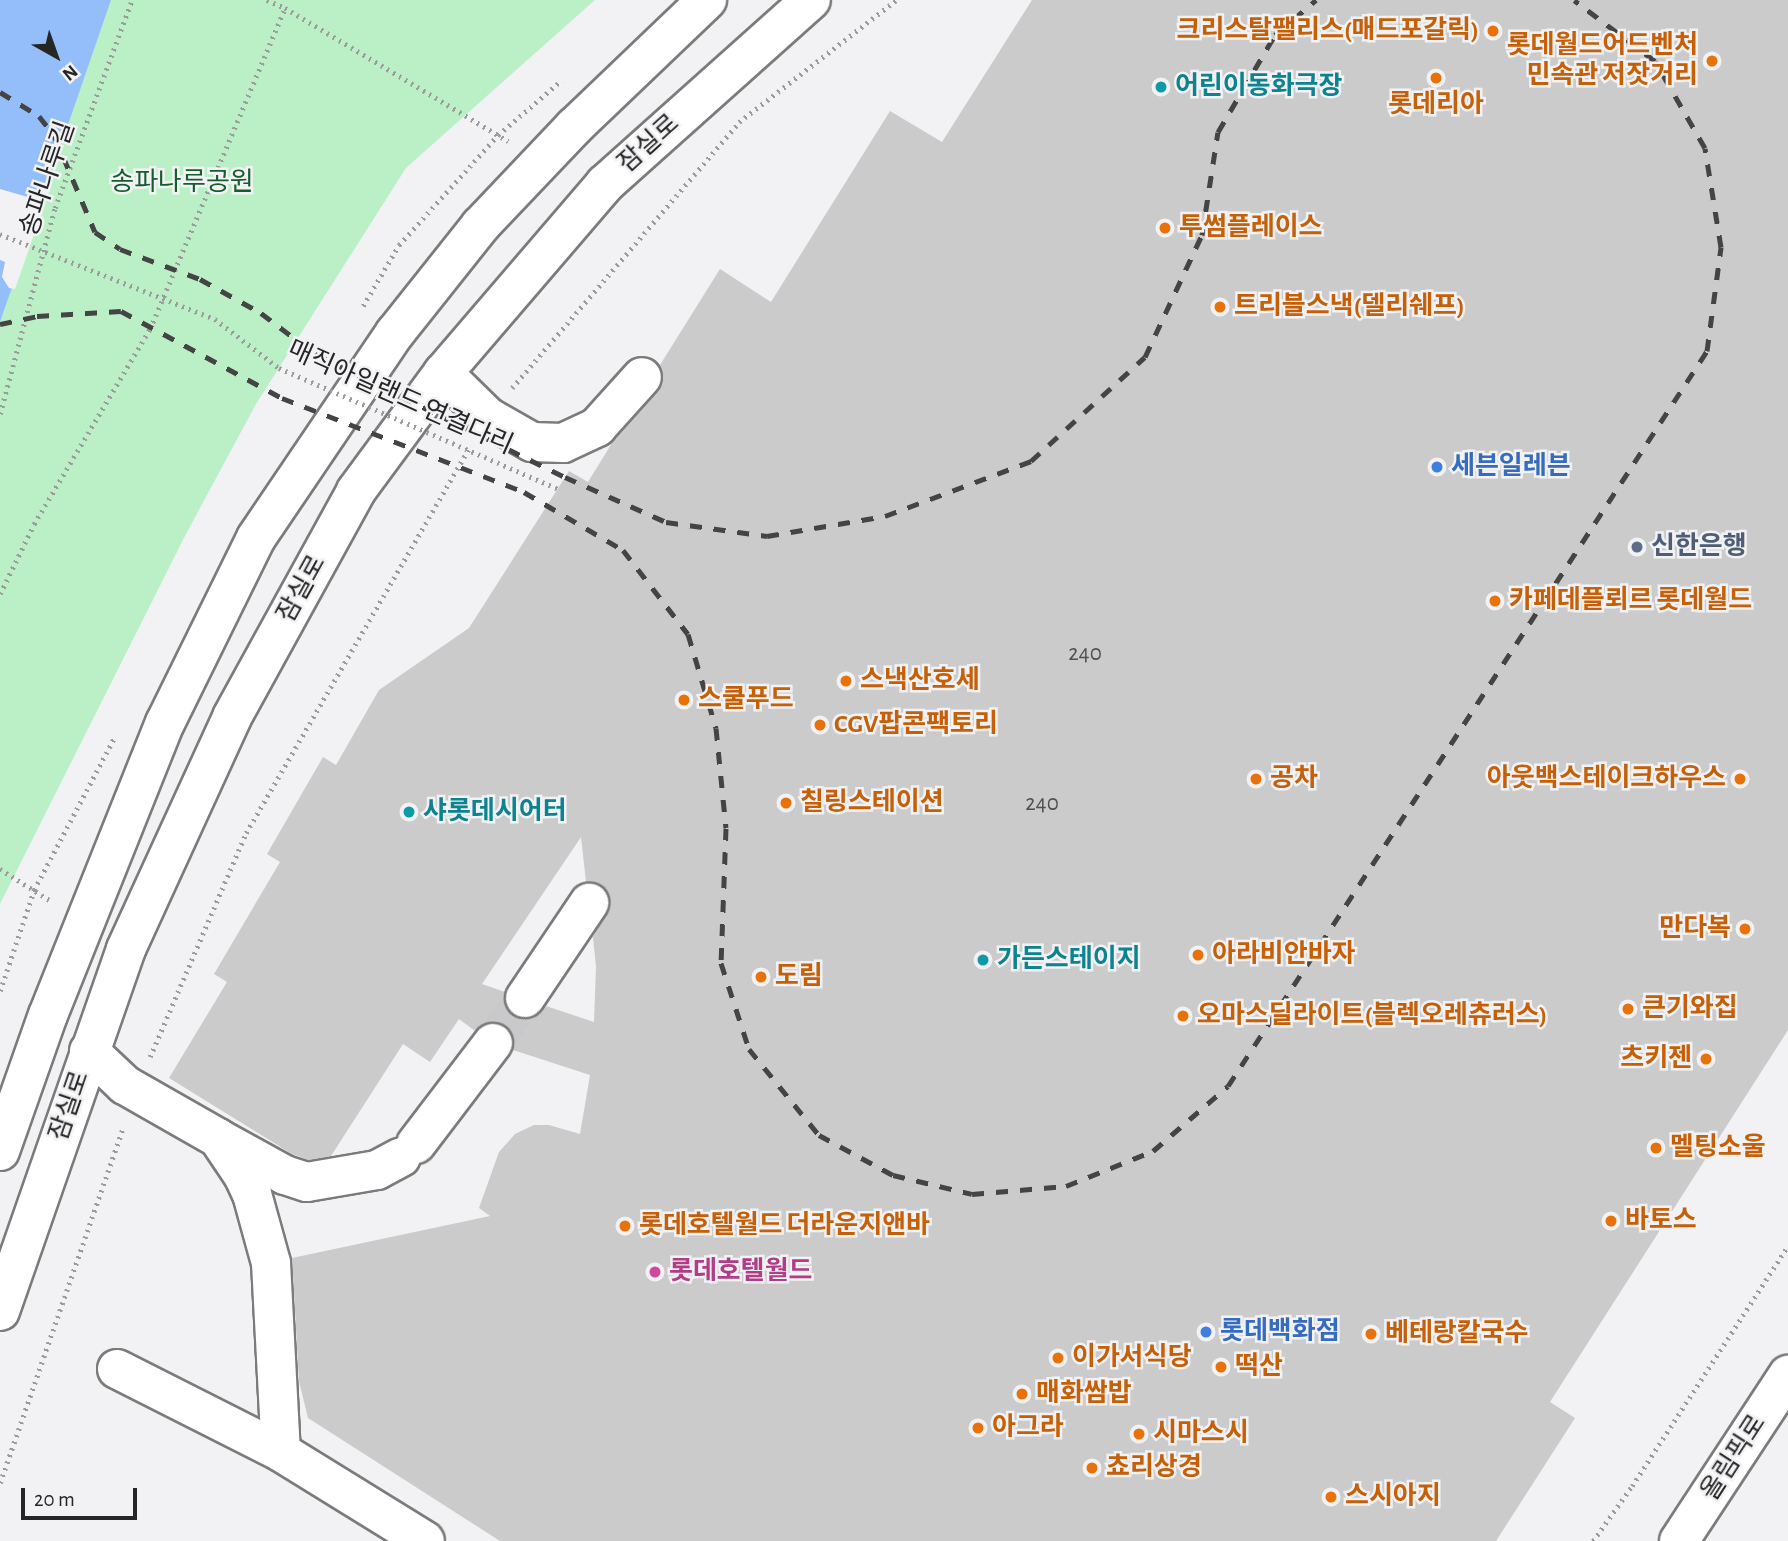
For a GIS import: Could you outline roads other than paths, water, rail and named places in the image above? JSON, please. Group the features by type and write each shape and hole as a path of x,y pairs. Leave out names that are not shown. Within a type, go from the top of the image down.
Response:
{"street":[{"name":"잠실로","path":"0,1152 85,922 165,723 256,538 394,333 480,226 542,161 707,0"},
{"name":"잠실로","path":"0,1311 126,949 232,717 356,491 443,373 605,184 811,0"},
{"path":"443,373 488,417 532,442 563,443 597,427 642,377"},
{"path":"524,998 589,903"},
{"path":"89,1051 136,1091 285,1175 307,1182 377,1170 409,1150 493,1043"},
{"path":"218,1138 232,1156 252,1194 271,1262 281,1452"},
{"path":"117,1369 281,1452 425,1541"},
{"name":"올림픽로","path":"1679,1541 1788,1375"}],"water":[{"path":"0,0 111,0 0,322"}],"tunnel":[{"path":"493,1043 525,998"}],"railway":[{"path":"0,92 39,116 54,135 95,232 120,249 200,279 261,313 315,354 565,477 666,522 767,536 885,516 1031,461 1145,357 1202,235 1218,132 1275,35 1316,0"},
{"path":"0,324 37,316 121,311 282,398 524,492 623,550 688,634 716,728 726,828 721,963 749,1049 819,1135 893,1175 972,1194 1066,1186 1153,1151 1228,1086 1707,351 1721,247 1705,148 1655,61 1574,0"}],"place":[{"name":"크리스탈팰리스(매드포갈릭)","path":"1493,31"},
{"name":"롯데월드어드벤처 민속관 저잣거리","path":"1712,61"},
{"name":"롯데리아","path":"1436,78"},
{"name":"어린이동화극장","path":"1161,87"},
{"name":"투썸플레이스","path":"1165,228"},
{"name":"트리블스낵(델리쉐프)","path":"1220,307"},
{"name":"세븐일레븐","path":"1437,467"},
{"name":"신한은행","path":"1637,547"},
{"name":"카페데플뢰르 롯데월드","path":"1495,601"},
{"name":"스낵산호세","path":"846,681"},
{"name":"스쿨푸드","path":"684,700"},
{"name":"CGV팝콘팩토리","path":"820,725"},
{"name":"공차","path":"1256,779"},
{"name":"아웃백스테이크하우스","path":"1740,779"},
{"name":"칠링스테이션","path":"786,803"},
{"name":"샤롯데시어터","path":"409,812"},
{"name":"만다복","path":"1745,929"},
{"name":"아라비안바자","path":"1198,955"},
{"name":"가든스테이지","path":"983,960"},
{"name":"도림","path":"761,977"},
{"name":"큰기와집","path":"1628,1009"},
{"name":"오마스딜라이트(블렉오레츄러스)","path":"1183,1016"},
{"name":"츠키젠","path":"1706,1059"},
{"name":"멜팅소울","path":"1656,1148"},
{"name":"바토스","path":"1611,1221"},
{"name":"롯데호텔월드 더라운지앤바","path":"625,1226"},
{"name":"롯데호텔월드","path":"655,1272"},
{"name":"롯데백화점","path":"1206,1332"},
{"name":"베테랑칼국수","path":"1371,1334"},
{"name":"이가서식당","path":"1058,1358"},
{"name":"떡산","path":"1221,1367"},
{"name":"매화쌈밥","path":"1022,1394"},
{"name":"아그라","path":"978,1428"},
{"name":"시마스시","path":"1139,1434"},
{"name":"쵸리상경","path":"1092,1468"},
{"name":"스시아지","path":"1331,1497"}],"park label":[{"name":"송파나루공원","path":"182,183"}]}
